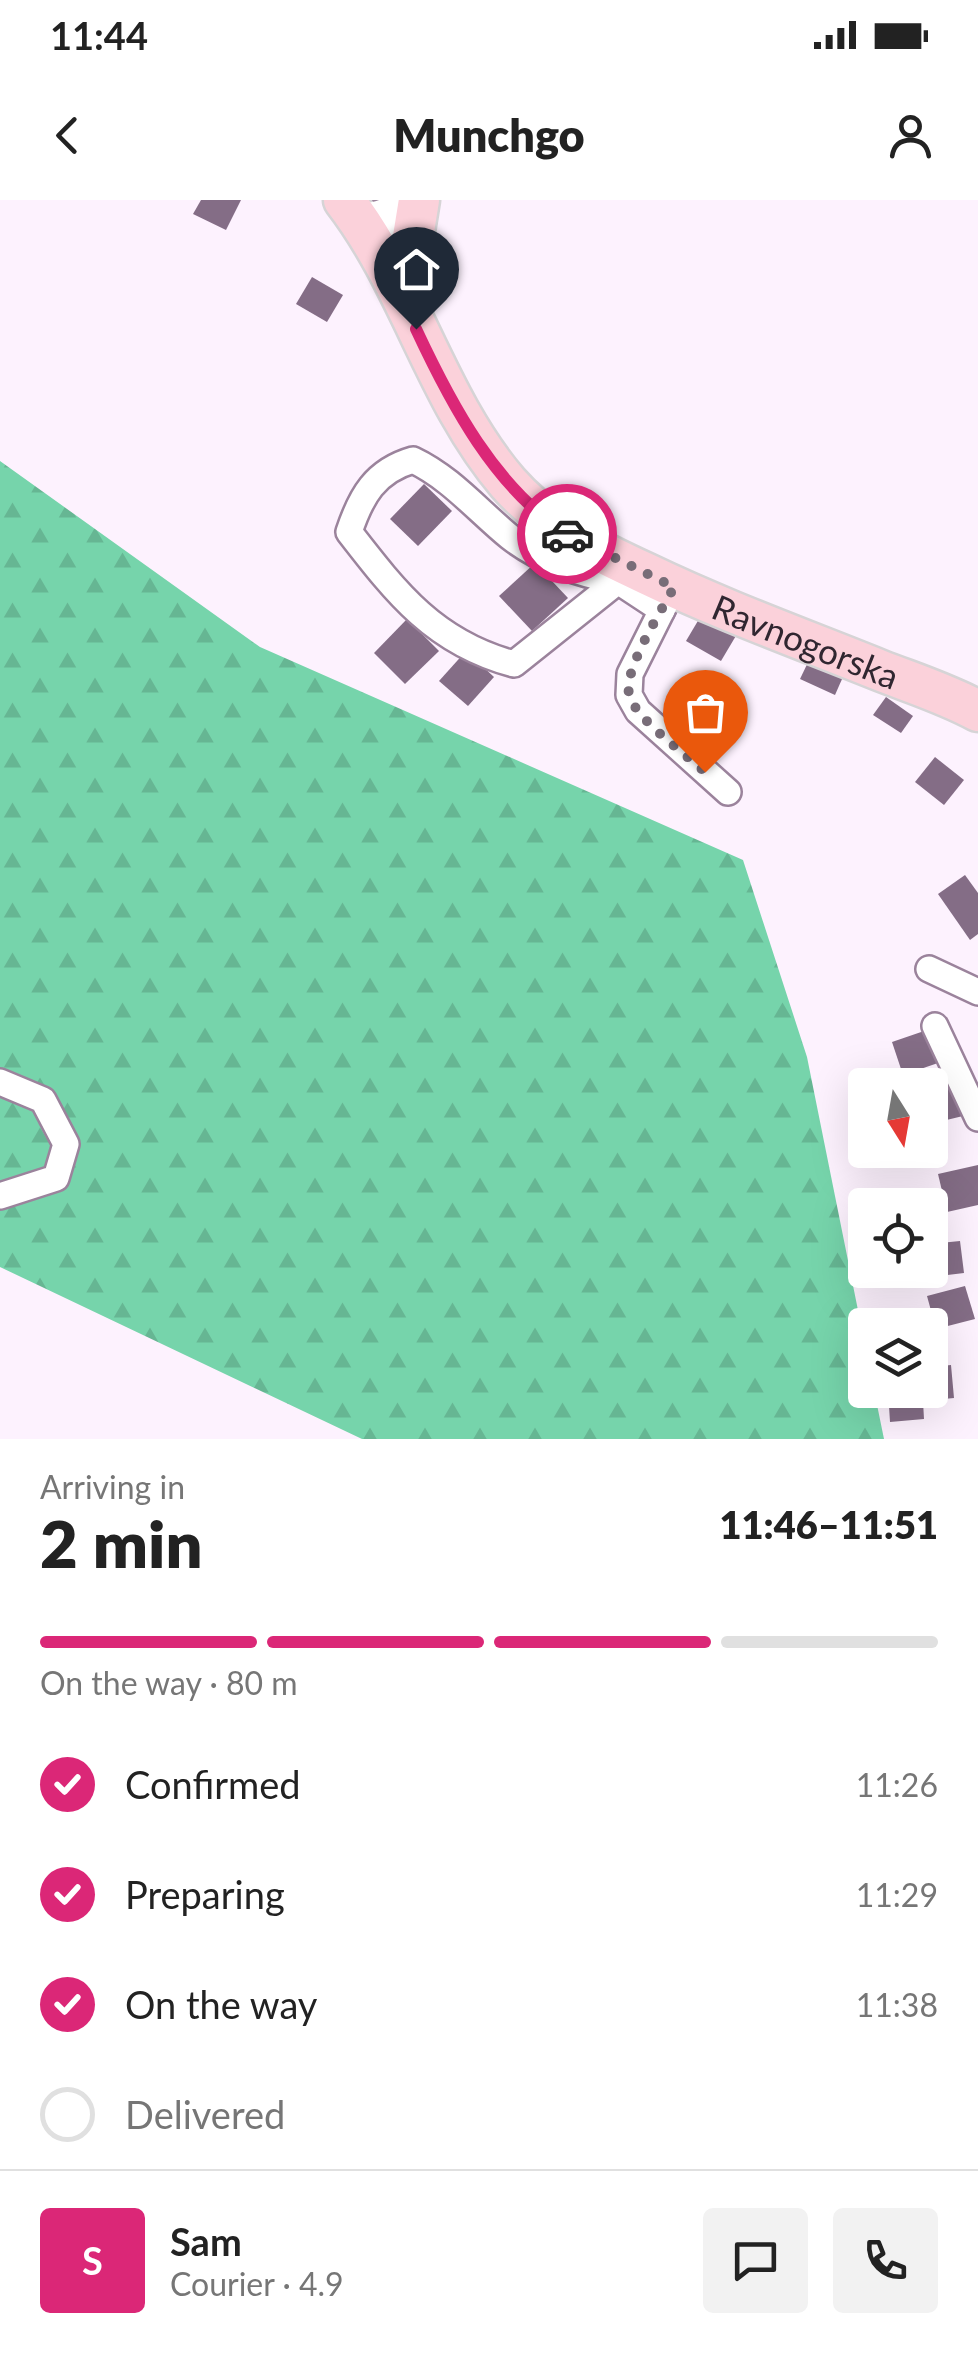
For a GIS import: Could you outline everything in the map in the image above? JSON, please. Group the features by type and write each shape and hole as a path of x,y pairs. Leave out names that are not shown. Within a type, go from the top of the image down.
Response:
{"main road":[{"path":"360,207 379,222 395,215 408,200"},
{"path":"416,329 410,256 419,200"},
{"name":"Ravnogorska","path":"360,207 416,329 467,424 506,481 541,517 668,598 978,711"}],"street":[{"path":"618,581 514,664 478,654 435,627 386,579 349,532 358,504 375,482 390,466 412,460 434,470 514,539 573,572 618,581 668,598 630,674 629,695 638,712 728,792"},
{"path":"929,969 978,992"},
{"path":"936,1026 978,1118"},
{"path":"0,1082 42,1100 66,1144 56,1178 0,1196"}],"green space":[{"path":"0,461 260,647 743,860 807,1057 848,1261 848,1288 854,1288 858,1308 848,1308 848,1408 878,1408 884,1439 362,1439 0,1267"}],"building":[{"path":"201,200 241,200 226,230 193,214"},
{"path":"312,277 343,295 327,322 296,304"},
{"path":"424,484 452,511 418,546 390,519"},
{"path":"535,563 568,598 532,631 499,596"},
{"path":"702,614 737,634 721,661 686,641"},
{"path":"407,619 439,651 405,684 374,653"},
{"path":"466,651 494,677 468,706 439,681"},
{"path":"812,654 846,670 835,695 800,679"},
{"path":"886,697 913,716 901,733 873,715"},
{"path":"935,757 964,780 944,805 915,782"},
{"path":"965,875 978,893 978,934 970,940 938,894"},
{"path":"927,1030 938,1063 923,1068 901,1068 892,1042"},
{"path":"954,1078 963,1116 948,1120 948,1080"},
{"path":"978,1165 978,1205 948,1212 948,1188 941,1188 938,1174"},
{"path":"960,1241 964,1273 948,1275 948,1242"},
{"path":"965,1286 975,1319 948,1326 948,1308 930,1308 927,1296"},
{"path":"951,1365 954,1398 948,1399"},
{"path":"889,1408 923,1408 924,1419 890,1422"}],"way so far":[{"path":"567,534 674,587 630,674 629,695 638,712 705,772"}],"route":[{"path":"416,329 467,424 506,481 541,517 567,534"}]}
